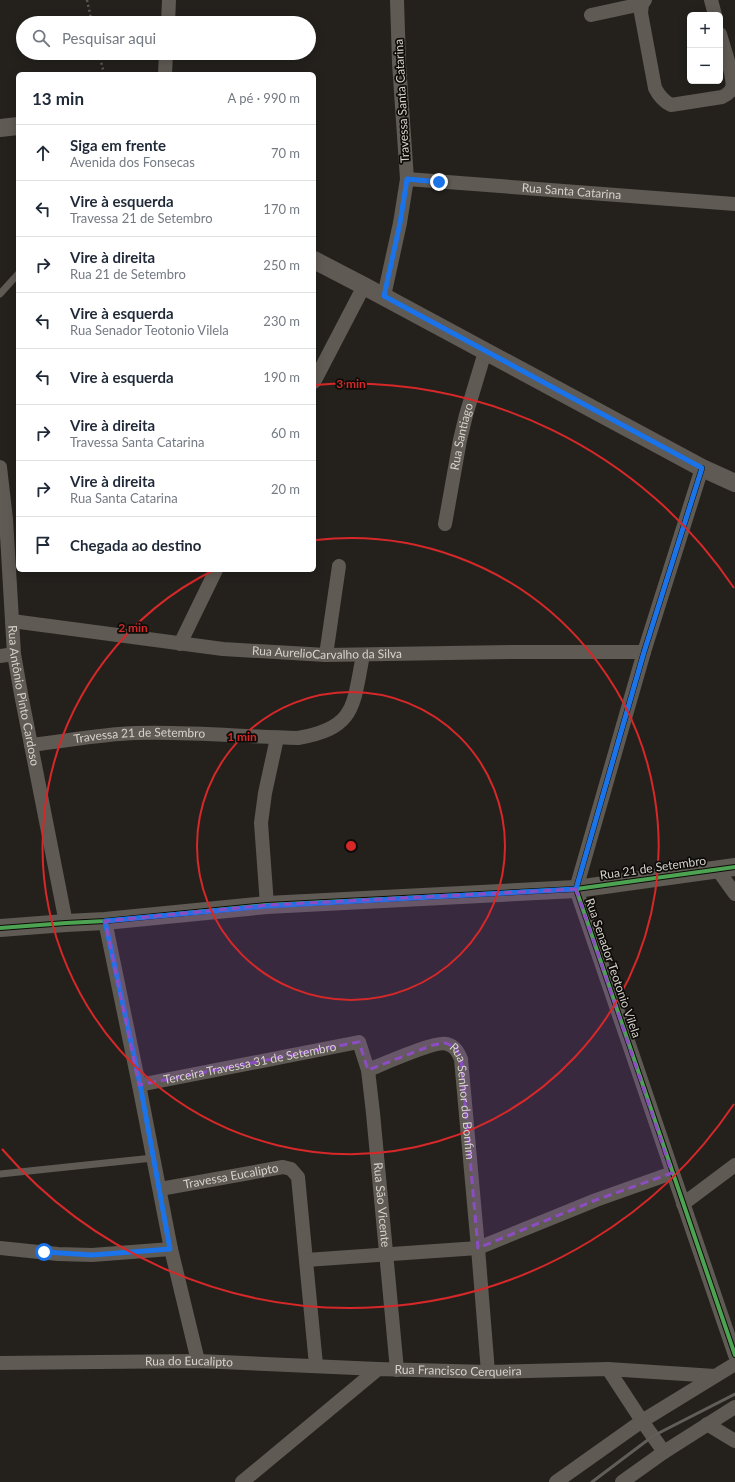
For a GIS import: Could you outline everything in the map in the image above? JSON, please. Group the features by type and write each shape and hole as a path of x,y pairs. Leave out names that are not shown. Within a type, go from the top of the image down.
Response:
{"street":[{"path":"168,0 168,16"},
{"name":"Travessa Santa Catarina","path":"384,296 400,223 407,179 397,0"},
{"path":"711,0 714,12"},
{"path":"591,15 644,2 641,13 655,88 658,95 665,102 671,105 722,97 728,93 732,88 732,78 723,45"},
{"path":"165,72 166,60"},
{"path":"0,128 16,126"},
{"name":"Rua Santa Catarina","path":"407,179 735,204"},
{"path":"316,261 384,296 702,468 735,483"},
{"path":"316,378 364,286"},
{"name":"Rua Santiago","path":"445,524 460,440 466,415 486,352"},
{"name":"Rua Antônio Pinto Cardoso","path":"0,467 6,518 14,654 66,923"},
{"name":"Rua Senador Teotonio Vilela","path":"702,468 644,652 576,889 735,1355"},
{"path":"326,655 339,566"},
{"path":"180,644 215,572"},
{"name":"Rua AurelioCarvalho da Silva","path":"12,621 223,649 326,655 513,652 644,652"},
{"path":"0,656 14,654"},
{"name":"Travessa 21 de Setembro","path":"31,745 109,734 136,733 237,735 277,738 298,738 315,735 340,723 347,716 352,707 363,655"},
{"path":"267,906 261,823 265,793 277,738"},
{"path":"726,868 735,894"},
{"name":"Rua 21 de Setembro","path":"0,928 105,921 267,906 576,889 726,868"},
{"path":"105,921 140,1084 170,1249 198,1361"},
{"name":"Terceira Travessa 31 de Setembro","path":"140,1084 359,1042"},
{"name":"Rua São Vicente","path":"359,1042 368,1070 397,1370"},
{"name":"Rua Senhor do Bonfim","path":"368,1070 433,1045 446,1043 456,1048 461,1059 488,1372"},
{"path":"683,1204 735,1165"},
{"name":"Travessa Eucalipto","path":"160,1189 283,1167 291,1169 298,1176 306,1260"},
{"path":"316,1365 306,1260 478,1248 596,1200 672,1173"},
{"path":"0,1248 58,1254 92,1255 170,1249"},
{"name":"Rua do Eucalipto","path":"0,1363 198,1361 316,1365 378,1369"},
{"path":"0,1371 18,1364"},
{"path":"556,1482 642,1421 735,1364"},
{"name":"Rua Francisco Cerqueira","path":"242,1482 378,1369 488,1372 608,1369 715,1376"},
{"path":"608,1369 664,1452"},
{"path":"622,1482 664,1452 735,1407"},
{"path":"707,1424 735,1441"}],"lane":[{"path":"0,294 16,276"},
{"path":"0,1174 153,1158"}],"path":[{"path":"87,0 90,16"},
{"path":"101,60 104,72"}],"highlighted area":[{"path":"576,889 672,1173 596,1200 478,1248 461,1059 456,1048 446,1043 433,1045 368,1070 359,1042 139,1085 105,921 267,905"}],"railway":[{"path":"592,1482 653,1436 735,1394"}],"cycle path":[{"path":"702,468 644,652 576,889 735,1355"},
{"path":"0,928 105,921 267,905 576,889 735,867"}],"route":[{"path":"44,1252 92,1255 170,1249 140,1084 105,921 267,906 576,889 644,652 702,468 384,296 400,223 407,179 439,182"}]}
